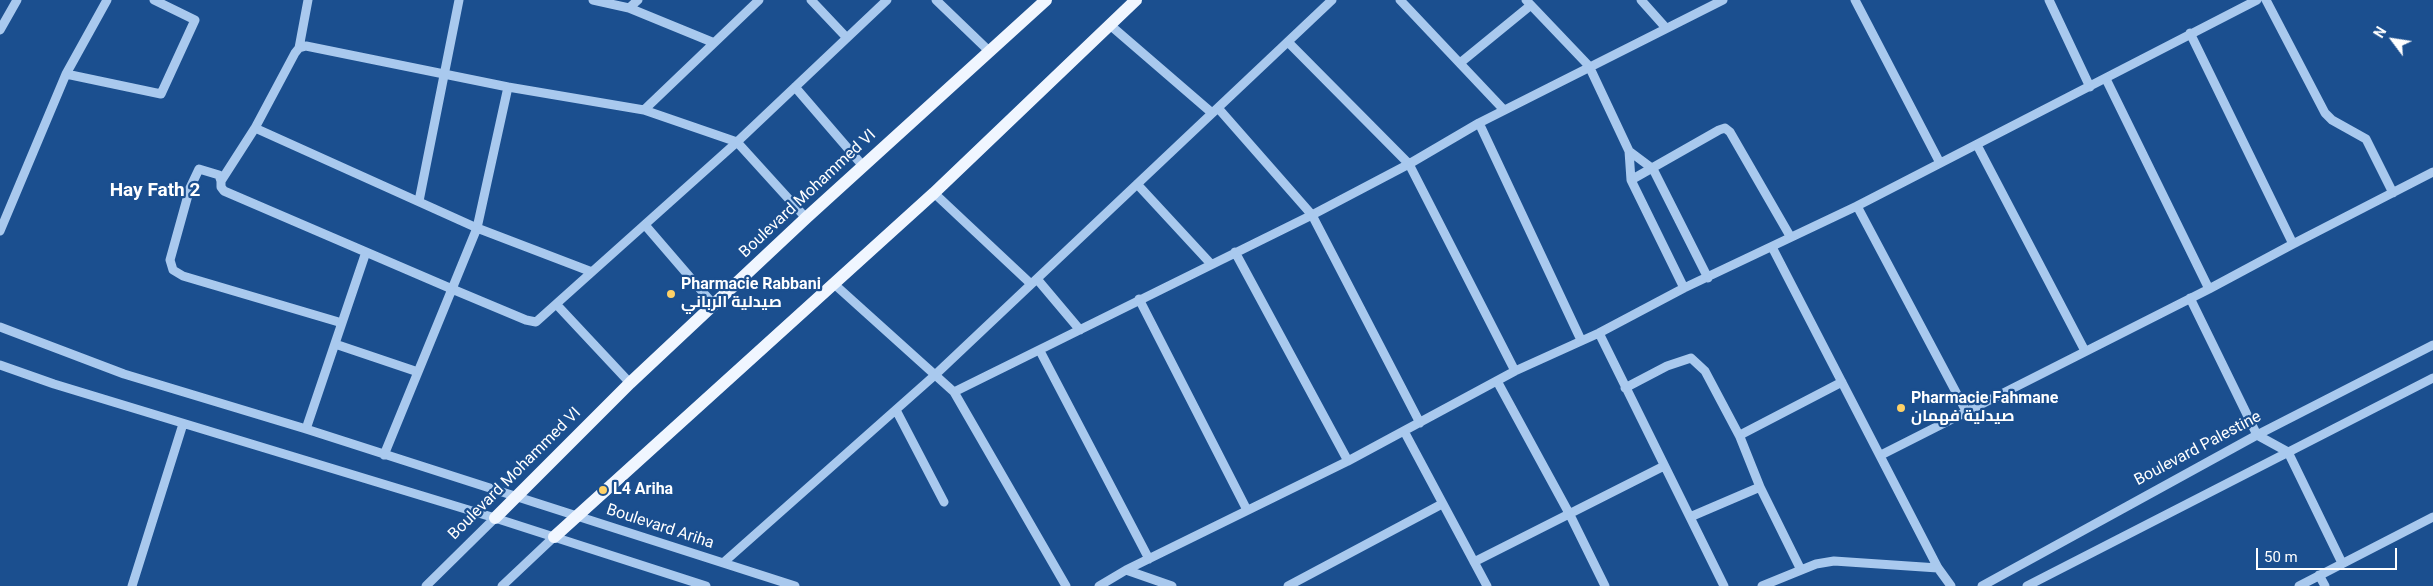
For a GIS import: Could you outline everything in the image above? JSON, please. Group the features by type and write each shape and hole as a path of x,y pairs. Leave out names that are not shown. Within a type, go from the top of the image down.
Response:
{"main road":[{"name":"Boulevard Mohammed VI","path":"495,518 630,383 713,304 1046,0"},
{"path":"554,537 934,193 1110,25 1130,2"}],"street":[{"path":"0,30 17,0"},
{"path":"0,231 66,74 107,0"},
{"path":"66,74 160,94 194,20 154,0"},
{"path":"308,0 300,48 255,128 221,181 220,187 224,191 452,289 526,320 536,322 737,142 887,0"},
{"path":"419,201 459,0"},
{"path":"593,0 616,3 712,42"},
{"path":"629,8 638,0"},
{"path":"644,110 712,42 759,0"},
{"path":"811,0 847,38"},
{"path":"936,0 990,52"},
{"path":"723,563 935,375 1332,0"},
{"path":"1400,0 1504,110"},
{"path":"1641,0 1666,28"},
{"path":"954,392 1312,215 1409,164 1479,123 1723,0"},
{"path":"1855,0 1940,163"},
{"path":"1100,586 1126,570 1348,461 1516,371 1599,333 1684,288 1708,278 1790,236 1857,206 2257,0"},
{"path":"2266,0 2326,113 2332,120 2366,139 2393,192"},
{"path":"2053,1 2090,87"},
{"path":"1460,63 1528,3 1589,66 1629,151 1631,180 1684,288"},
{"path":"1110,25 1215,111 1312,215 1420,422"},
{"path":"2190,33 2293,244"},
{"path":"1288,42 1409,164 1516,371"},
{"path":"300,48 306,46 508,87 644,110 737,142 806,218"},
{"path":"2106,79 2209,289"},
{"path":"384,455 477,228 508,87"},
{"path":"795,87 863,166"},
{"path":"1479,123 1581,340"},
{"path":"255,128 477,228 592,272"},
{"path":"1631,180 1725,128 1730,132 1790,236"},
{"path":"1977,145 2085,350"},
{"path":"1629,151 1653,169 1708,278"},
{"path":"221,181 219,175 199,169 190,188 170,260 173,270 184,276 342,324"},
{"path":"1881,455 2085,350 2209,289 2433,172"},
{"path":"1138,184 1211,264"},
{"path":"934,193 1034,282 1080,330"},
{"path":"1857,206 1966,411"},
{"path":"645,225 713,304"},
{"path":"1772,246 1938,568 1951,586"},
{"path":"306,429 366,252"},
{"path":"1235,252 1348,461"},
{"path":"833,283 954,392 1066,586"},
{"path":"2190,298 2257,435 2288,452 2342,563"},
{"path":"1139,299 1247,510"},
{"path":"557,305 630,383"},
{"name":"Boulevard Ariha","path":"0,327 124,374 306,429 795,586"},
{"path":"1599,333 1624,388 1724,586"},
{"path":"334,344 418,372"},
{"name":"Boulevard Palestine","path":"1982,586 2257,435 2433,345"},
{"path":"1040,350 1149,559"},
{"path":"1624,388 1667,366 1691,358 1705,371 1740,437 1760,487 1801,570"},
{"path":"0,365 54,384 495,518 706,586"},
{"path":"2027,586 2433,378"},
{"path":"1497,381 1570,515 1604,586"},
{"path":"1740,437 1744,431 1842,382"},
{"path":"896,410 944,502"},
{"path":"132,586 183,424"},
{"path":"1404,431 1487,586"},
{"path":"1474,562 1664,466"},
{"path":"1690,517 1760,487"},
{"path":"1288,586 1442,504"},
{"path":"2299,586 2433,517"},
{"name":"Boulevard Mohammed VI","path":"426,586 495,518"},
{"path":"502,586 554,537"},
{"path":"1762,586 1816,564 1834,561 1938,568"},
{"path":"1126,570 1172,586"},
{"path":"2319,575 2325,586"}],"place":[{"name":"Pharmacie Rabbani صيدلية الرباني","path":"671,294"},
{"name":"Pharmacie Fahmane صيدلية فهمان","path":"1901,408"},
{"name":"L4 Ariha","path":"603,490"}],"district":[{"name":"Hay Fath 2","path":"155,191"}]}
